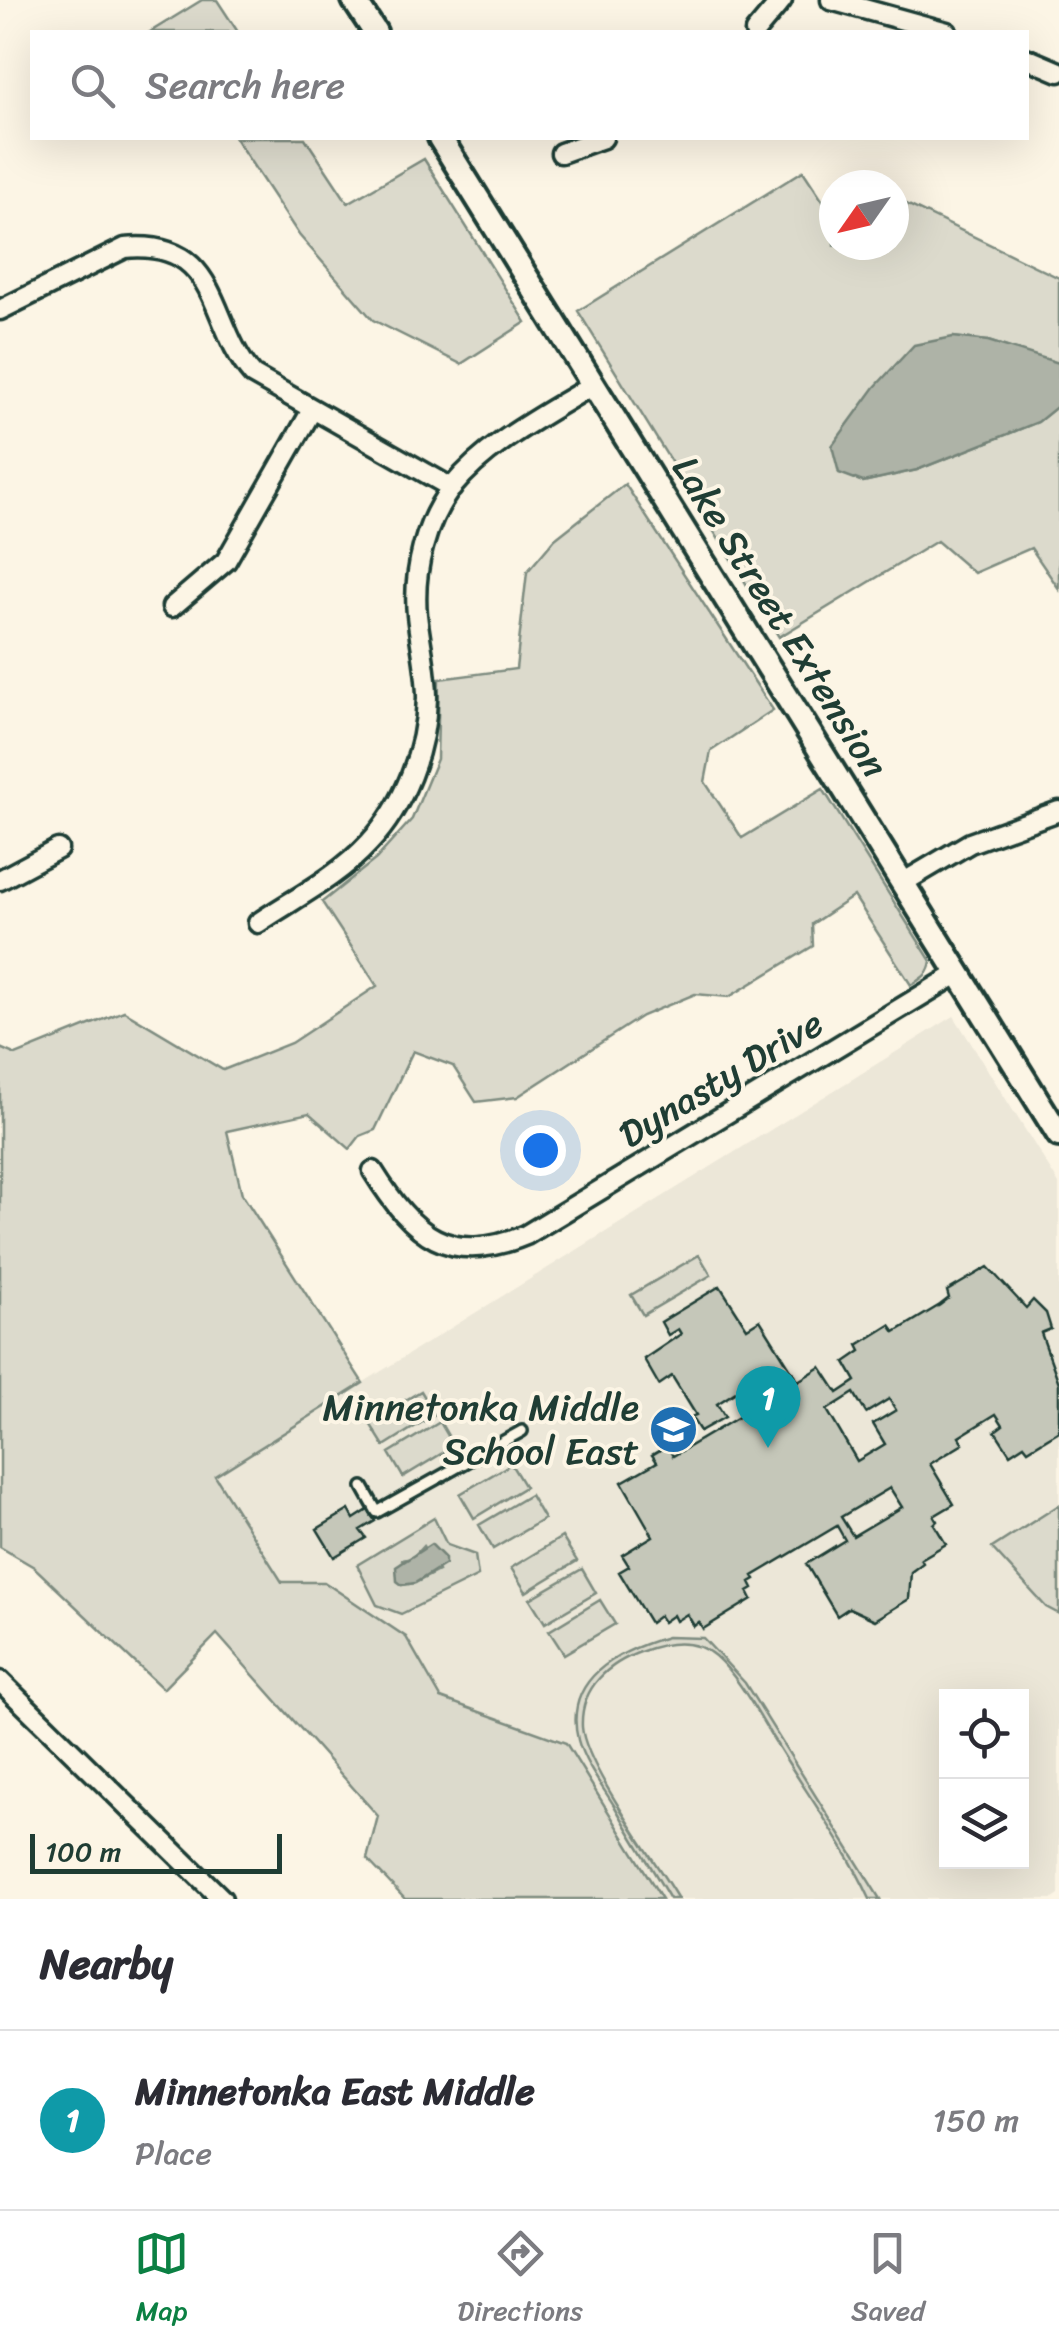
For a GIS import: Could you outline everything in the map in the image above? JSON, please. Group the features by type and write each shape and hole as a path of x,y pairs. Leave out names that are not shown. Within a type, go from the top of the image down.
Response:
{"street":[{"path":"354,0 373,30"},
{"path":"757,30 782,0"},
{"path":"831,0 940,30"},
{"path":"1029,59 1059,72"},
{"name":"Lake Street Extension","path":"441,140 1059,1135"},
{"path":"561,152 597,140"},
{"path":"0,310 125,248 147,246 169,251 203,277 232,345 252,376 452,488"},
{"path":"258,924 347,864 370,842 405,790 424,730 426,698 416,583 433,521 452,488 496,447 594,384"},
{"path":"172,607 226,561 312,410"},
{"path":"904,882 970,843 1059,811"},
{"path":"0,880 58,849"},
{"name":"Dynasty Drive","path":"373,1171 394,1206 422,1234 462,1248 501,1245 526,1235 957,974"},
{"path":"0,1681 222,1899"}],"lane":[{"path":"363,1487 377,1512 522,1431"}],"shaded area":[{"path":"202,0 217,0 237,30 153,30"},
{"path":"236,140 306,140 348,203 424,159 526,322 461,364 373,320 299,235"},
{"path":"803,171 819,195 819,260 909,260 909,205 1059,278 1059,364 988,341 953,337 839,472 863,482 917,470 1038,422 1059,405 1059,589 1031,548 974,573 937,541 779,637 578,311"},
{"path":"953,337 988,341 1059,363 1059,405 1038,422 917,470 863,482 839,473 832,446 875,387 914,345"},
{"path":"625,484 773,710 711,751 705,782 742,838 823,789 931,961 927,973 911,985 854,896 812,924 813,946 729,997 695,994 642,1016 517,1097 476,1102 453,1066 413,1051 375,1130 360,1136 350,1149 309,1113 227,1131 242,1194 363,1383 215,1476 282,1582 324,1582 406,1637 441,1698 566,1743 662,1899 405,1899 367,1859 378,1816 217,1634 163,1689 34,1567 0,1547 0,1048 16,1055 124,1011 223,1070 291,1043 377,986 322,902 376,859 412,819 437,759 439,679 516,669 527,572 555,539"},
{"name":"Minnetonka Middle School East","path":"954,1016 1059,1184 1059,1895 1053,1899 662,1899 566,1743 441,1698 406,1636 325,1582 282,1583 214,1475"},
{"path":"699,1255 711,1275 643,1315 631,1295"},
{"path":"421,1391 435,1414 384,1446 369,1422"},
{"path":"440,1422 454,1446 403,1477 389,1453"},
{"path":"511,1464 525,1487 474,1518 460,1494"},
{"path":"530,1495 544,1519 493,1549 479,1525"},
{"path":"1059,1505 1059,1614 1046,1607 992,1548"},
{"path":"434,1518 447,1545 475,1555 478,1576 401,1614 377,1605 357,1565","holes":["423,1546 438,1571 415,1583 402,1585 402,1560 412,1558"]},
{"path":"562,1537 577,1561 526,1592 511,1568"},
{"path":"431,1544 445,1558 445,1564 415,1583 402,1585 397,1581 396,1567"},
{"path":"582,1569 596,1593 545,1623 530,1599"},
{"path":"600,1600 615,1624 564,1654 549,1631"},
{"path":"667,1637 703,1638 745,1683 880,1899 870,1899 837,1839 733,1675 707,1650 680,1643 643,1651 608,1670 591,1689 582,1727 608,1789 678,1899 670,1899 589,1766 578,1740 576,1718 579,1700 598,1670 630,1650"}],"building":[{"path":"988,1267 1026,1308 1033,1300 1046,1313 1051,1329 1041,1333 1059,1383 1059,1431 1028,1450 1024,1445 1010,1454 995,1431 1003,1425 996,1414 959,1437 963,1444 930,1464 954,1504 934,1516 934,1524 946,1544 921,1559 923,1563 911,1572 909,1599 875,1620 849,1608 837,1616 806,1564 845,1540 837,1526 753,1576 753,1588 748,1591 752,1599 703,1629 699,1622 694,1626 687,1614 676,1621 673,1615 663,1622 659,1616 650,1623 619,1572 629,1566 622,1555 653,1536 622,1482 657,1462 652,1455 667,1446 673,1456 762,1403 750,1383 717,1404 725,1417 700,1431 691,1417 696,1415 672,1376 659,1385 644,1359 681,1334 678,1329 668,1335 661,1322 720,1286 747,1328 760,1320 798,1381 821,1367 838,1393 856,1381 845,1362 861,1351 858,1345 890,1325 895,1332 940,1305 949,1298 947,1291","holes":["854,1393 866,1413 889,1399 896,1410 873,1424 885,1444 857,1461 827,1410","890,1488 902,1507 853,1536 841,1517"]},
{"path":"349,1510 354,1519 368,1510 375,1521 360,1530 366,1538 334,1557 317,1529"}],"place":[{"name":"Minnetonka Middle School East","path":"674,1429"},
{"name":"Minnetonka East Middle","path":"768,1448"}]}
